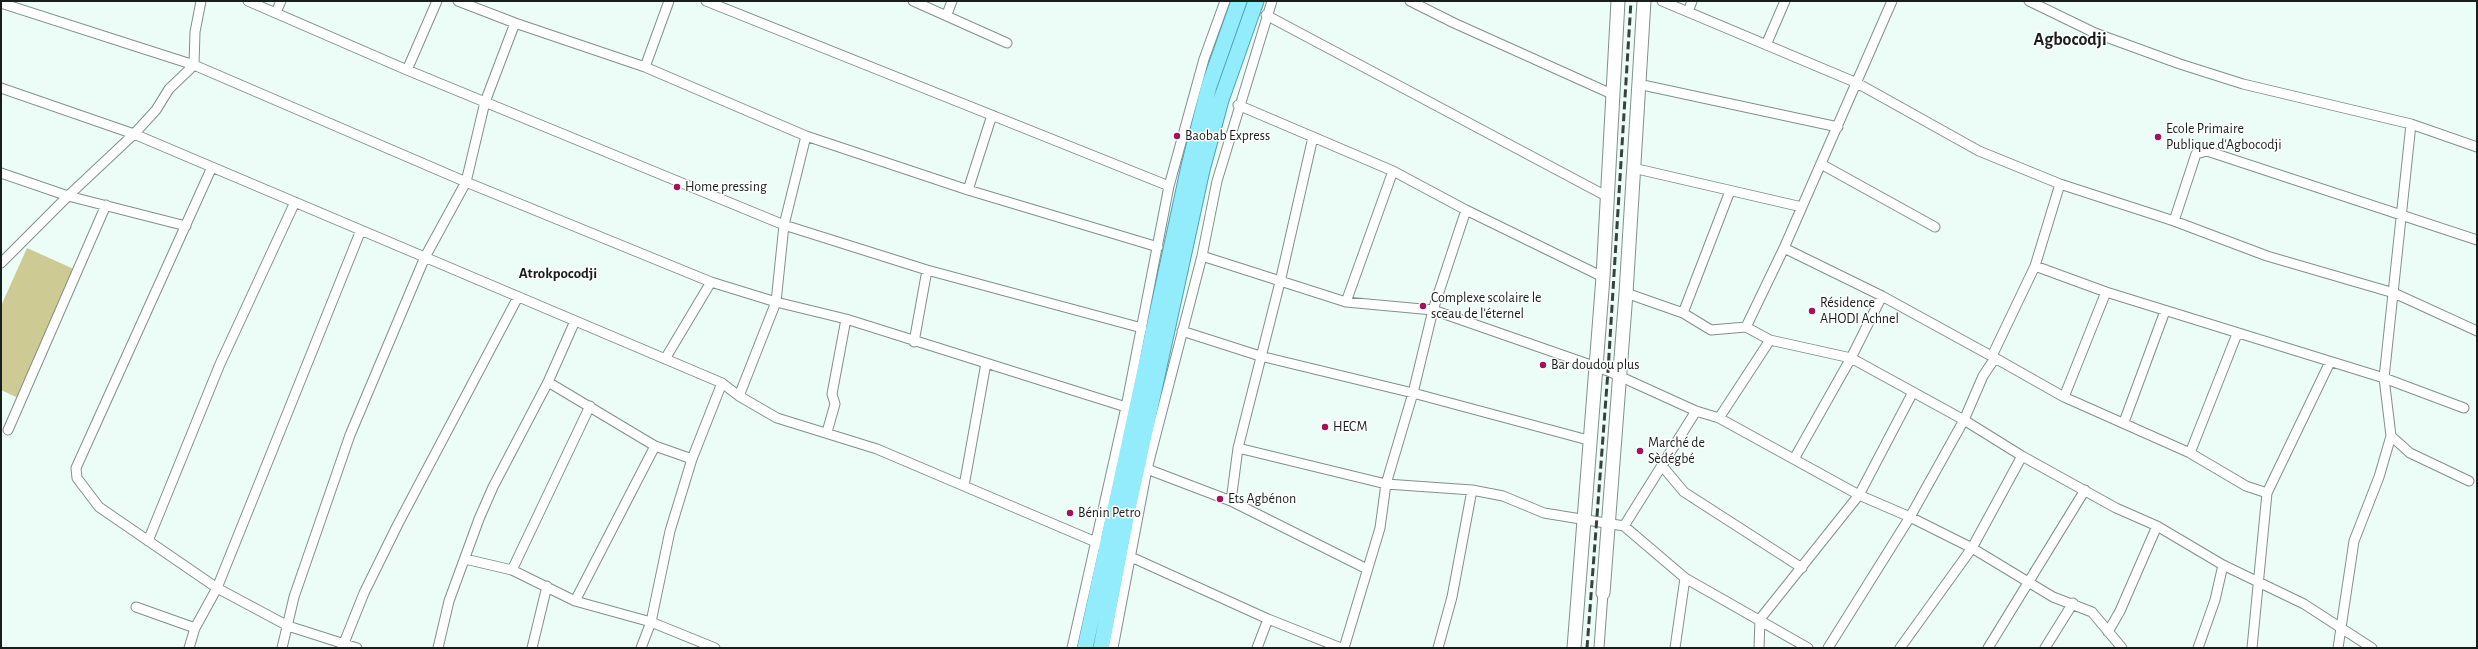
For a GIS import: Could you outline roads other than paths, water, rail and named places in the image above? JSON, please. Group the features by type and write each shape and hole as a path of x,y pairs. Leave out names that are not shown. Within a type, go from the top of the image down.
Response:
{"highway":[{"path":"1101,648 1113,549 1192,152 1211,79 1239,1"},
{"path":"1085,648 1113,549 1202,170 1221,100 1256,1"}],"main road":[{"path":"1574,648 1588,440 1603,277 1618,1"},
{"path":"1603,593 1626,293 1644,1"}],"street":[{"path":"1,263 68,196 134,134 156,110 168,89 194,65 195,32 201,1"},
{"path":"248,1 407,70 784,224 927,270 1142,328"},
{"path":"276,12 281,1"},
{"path":"407,70 437,1"},
{"path":"458,1 514,23 645,66 806,136 968,190 1158,247"},
{"path":"645,66 669,1"},
{"path":"706,1 1169,186"},
{"path":"913,1 947,14 1007,43"},
{"path":"947,14 952,1"},
{"path":"1113,648 1113,549 1126,407 1169,186 1204,59 1225,1"},
{"path":"1072,648 1147,469 1202,256 1217,181 1238,105 1266,15 1272,1"},
{"path":"1410,1 1454,23 1614,95"},
{"path":"1662,1 1857,83 1979,151 2060,184 2174,221 2267,256 2394,293 2477,331"},
{"path":"1688,12 1692,1"},
{"path":"1766,45 1785,1"},
{"path":"1746,327 1802,208 1892,1"},
{"path":"2029,1 2095,33 2180,64 2243,84 2411,124 2477,147"},
{"path":"1,3 194,65 466,182 710,282 776,302 846,319 914,342 986,362 1126,407"},
{"path":"1266,15 1608,197"},
{"path":"282,648 294,597 350,435 425,257 466,182 486,102 514,23"},
{"path":"1638,84 1838,127"},
{"path":"1,88 134,134 722,383 738,396 777,418 827,432 876,449 1113,549 1268,619 1340,648"},
{"path":"1238,105 1393,171 1466,210 1603,277"},
{"path":"968,190 992,115"},
{"path":"2338,648 2354,541 2379,477 2391,436 2384,378 2411,124"},
{"path":"738,396 776,302 784,224 806,136"},
{"path":"1230,501 1238,448 1260,356 1280,282 1314,137"},
{"path":"2174,221 2196,154 2207,151 2477,240"},
{"path":"1821,164 1935,227"},
{"path":"212,167 76,472 99,507 217,588 288,626 342,646 357,648"},
{"path":"1633,168 1802,208"},
{"path":"1346,302 1393,171"},
{"path":"1,173 68,196 186,226"},
{"path":"1828,648 1910,517 1964,420 2035,266 2060,184"},
{"path":"1683,313 1730,191"},
{"path":"148,541 220,364 295,202"},
{"path":"8,430 106,205"},
{"path":"1344,648 1380,528 1386,484 1413,393 1433,310 1466,210"},
{"path":"190,648 195,628 217,588 361,230"},
{"path":"1784,248 1882,296 2064,397 2124,422 2190,453 2246,486 2267,493"},
{"path":"1202,256 1346,302 1433,310 1620,376 1696,411 1719,418 1859,495 1910,517 1972,548 2053,596 2092,612 2122,648"},
{"path":"2035,266 2106,292 2165,311 2384,378 2464,408"},
{"path":"914,342 927,270"},
{"path":"665,359 710,282"},
{"path":"2064,397 2106,292"},
{"path":"1626,293 1683,313 1711,330 1746,327 1770,340 1851,358 1964,420 2022,456 2116,508 2157,526 2223,565 2258,580 2304,604 2372,648"},
{"path":"1794,459 1851,358 1882,296"},
{"path":"342,646 364,593 398,524 518,297"},
{"path":"2124,422 2165,311"},
{"path":"827,432 835,404 832,394 846,319"},
{"path":"438,648 449,601 493,487 548,382 575,321"},
{"path":"1182,330 1260,356 1413,393 1588,440"},
{"path":"2190,453 2238,334"},
{"path":"1719,418 1770,340"},
{"path":"964,486 986,362"},
{"path":"2252,648 2267,493 2330,362"},
{"path":"548,382 655,446 692,459"},
{"path":"641,648 651,622 670,531 692,459 722,383"},
{"path":"1759,648 1760,619 1859,495 1913,392"},
{"path":"512,570 590,406"},
{"path":"1624,526 1663,467 1696,411"},
{"path":"2391,436 2410,453 2469,481"},
{"path":"575,601 655,446"},
{"path":"1238,448 1386,484 1472,490 1503,496 1544,513 1624,526 1685,578 1760,619 1808,648"},
{"path":"1900,648 1972,548 2022,456"},
{"path":"1663,467 1684,492 1802,568"},
{"path":"1147,469 1230,501 1367,569"},
{"path":"1438,648 1452,597 1472,490"},
{"path":"1988,648 2031,582 2085,490"},
{"path":"2108,632 2120,611 2157,526"},
{"path":"466,558 512,570 575,601 651,622 696,644 715,648"},
{"path":"2198,648 2215,600 2223,565"},
{"path":"1675,648 1685,578"},
{"path":"532,648 546,586"},
{"path":"1599,648 1603,593"},
{"path":"2045,648 2073,603"},
{"path":"136,607 195,628"},
{"path":"1257,648 1268,619"}],"railway":[{"path":"1587,648 1608,371 1631,1"}],"place":[{"name":"Baobab Express","path":"1177,136"},
{"name":"Ecole Primaire Publique d'Agbocodji","path":"2158,137"},
{"name":"Home pressing","path":"677,187"},
{"name":"Complexe scolaire le sceau de l'éternel","path":"1423,306"},
{"name":"Résidence AHODI Achnel","path":"1812,311"},
{"name":"Bar doudou plus","path":"1543,365"},
{"name":"HECM","path":"1325,427"},
{"name":"Marché de Sèdégbé","path":"1640,451"},
{"name":"Ets Agbénon","path":"1220,499"},
{"name":"Bénin Petro","path":"1070,513"}],"district":[{"name":"Agbocodji","path":"2070,40"},
{"name":"Atrokpocodji","path":"558,273"}]}
